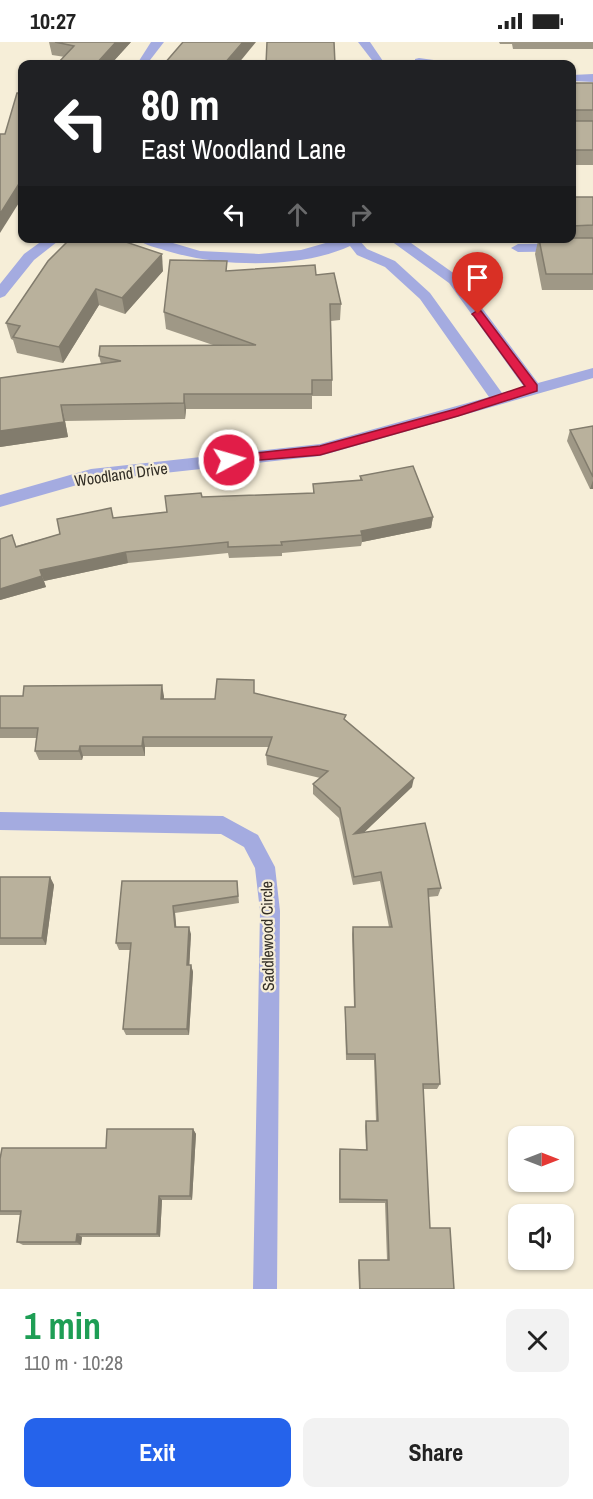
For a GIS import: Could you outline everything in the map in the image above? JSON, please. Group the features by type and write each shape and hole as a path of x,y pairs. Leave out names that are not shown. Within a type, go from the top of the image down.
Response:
{"street":[{"path":"144,60 158,42"},
{"path":"364,42 378,60"},
{"path":"576,78 593,78"},
{"path":"0,293 29,257 49,243"},
{"path":"159,243 200,255 250,256 317,254 344,243"},
{"path":"356,243 362,252 390,264 425,296 498,399"},
{"path":"402,243 454,280 533,388"},
{"path":"518,248 593,247"},
{"name":"Woodland Drive","path":"0,501 91,475 320,450 533,388 593,373"},
{"name":"Saddlewood Circle","path":"0,821 223,825 251,841 265,867 270,910 265,1289"}],"building":[{"path":"55,42 116,42 100,60 61,60 74,46"},
{"path":"183,42 243,42 227,60 167,60"},
{"path":"267,42 334,42 335,60 266,60"},
{"path":"576,83 593,83 593,110 576,110"},
{"path":"18,93 18,185 0,214 0,134 5,134"},
{"path":"576,121 593,121 593,150 576,150"},
{"path":"576,197 593,197 593,225 576,226"},
{"path":"576,238 593,238 593,274 546,274 540,243 576,243"},
{"path":"66,243 129,243 162,254 122,298 96,289 59,347 13,337 20,326 6,323 48,261"},
{"path":"170,260 227,261 226,271 315,265 316,275 334,273 341,304 330,304 332,380 312,380 312,394 184,394 184,403 61,405 64,422 0,431 0,378 121,361 99,356 100,346 256,345 164,312"},
{"path":"593,426 593,477 570,430"},
{"path":"413,466 433,517 361,531 362,535 281,542 282,545 228,547 228,542 126,552 40,570 42,576 0,589 0,539 12,535 16,547 60,534 57,519 111,508 113,518 167,512 165,496 201,493 202,497 314,493 313,484 362,480 360,476"},
{"path":"217,679 254,680 254,693 346,715 344,719 414,778 354,834 425,823 441,888 428,889 440,1084 423,1084 430,1228 450,1228 454,1289 360,1289 359,1260 389,1260 387,1200 340,1199 340,1149 367,1150 366,1121 378,1121 375,1054 347,1054 345,1007 355,1007 353,927 392,927 381,872 354,877 340,808 313,784 328,771 266,755 272,737 143,737 142,746 80,746 79,751 35,751 38,728 0,728 0,696 23,696 24,686 162,685 161,699 215,699"},
{"path":"0,877 50,877 42,938 0,938"},
{"path":"122,881 237,881 238,896 173,906 175,927 189,927 187,965 191,965 187,1029 123,1029 131,943 116,943"},
{"path":"107,1129 193,1129 190,1196 159,1196 157,1234 77,1234 76,1242 17,1242 21,1211 0,1211 2,1148 106,1148"}],"route":[{"path":"229,460 320,450 458,412 533,388 478,314"}]}
